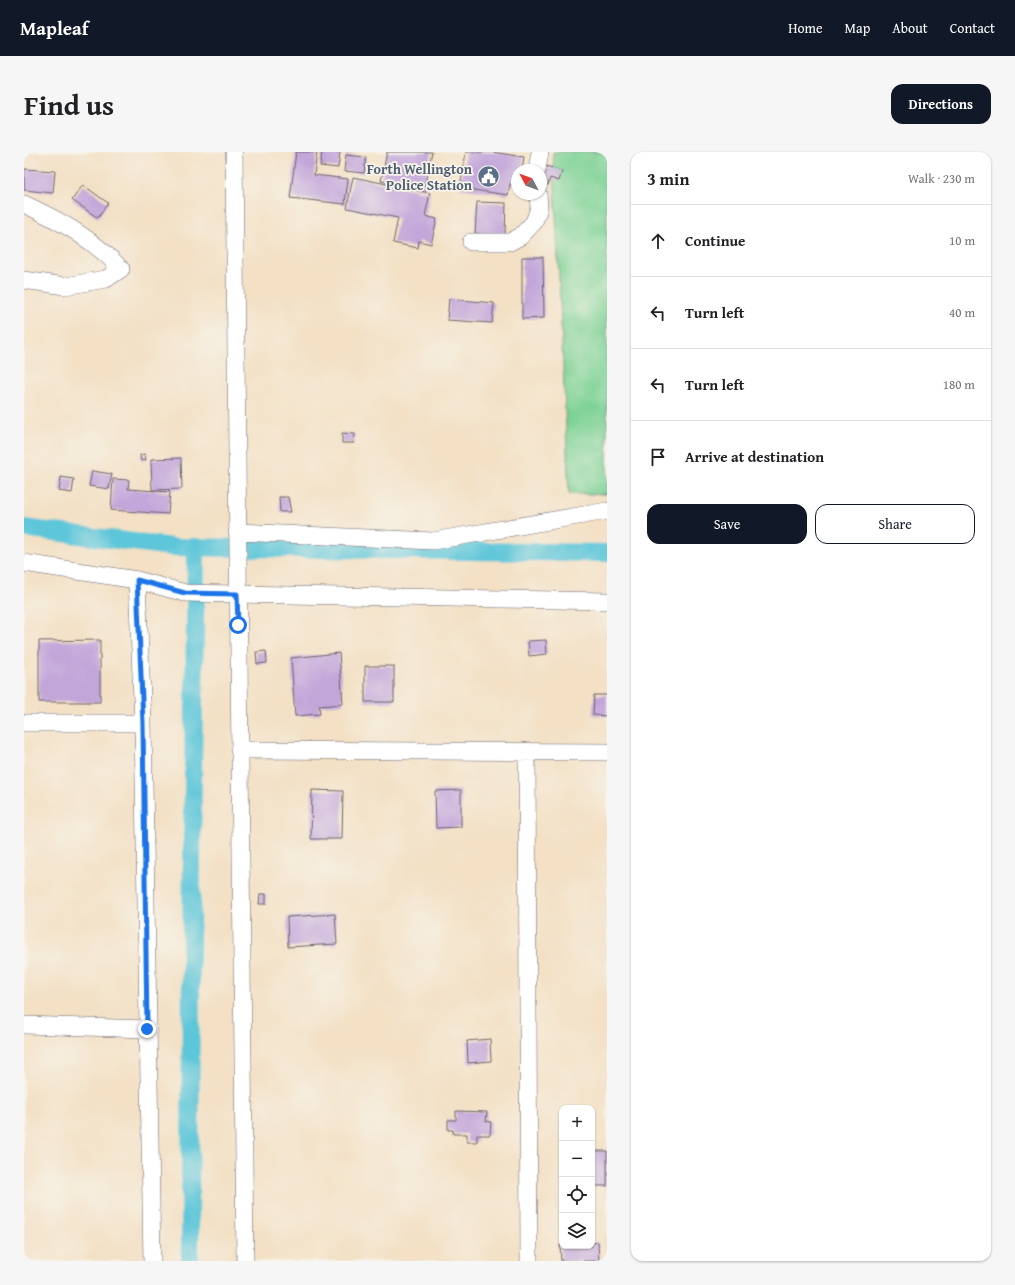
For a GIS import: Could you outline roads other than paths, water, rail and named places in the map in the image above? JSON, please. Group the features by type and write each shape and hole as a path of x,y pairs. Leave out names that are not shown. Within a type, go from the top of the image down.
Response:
{"street":[{"path":"234,152 237,594 245,1261"},
{"path":"538,164 540,152"},
{"path":"471,242 510,242 521,236 534,222 540,208 539,200"},
{"path":"24,204 70,226 104,251 122,269 106,278 65,286 24,280"},
{"path":"237,532 433,541 607,511"},
{"path":"24,563 137,580 185,593 607,601"},
{"path":"137,580 143,723 152,1261"},
{"path":"24,723 143,723"},
{"path":"239,750 607,752"},
{"path":"527,751 529,1261"},
{"path":"24,1025 147,1029"}],"waterway":[{"path":"24,528 172,547 607,553"},
{"path":"190,1261 191,935 196,547"}],"place":[{"name":"Forth Wellington Police Station","path":"488,177"}]}
